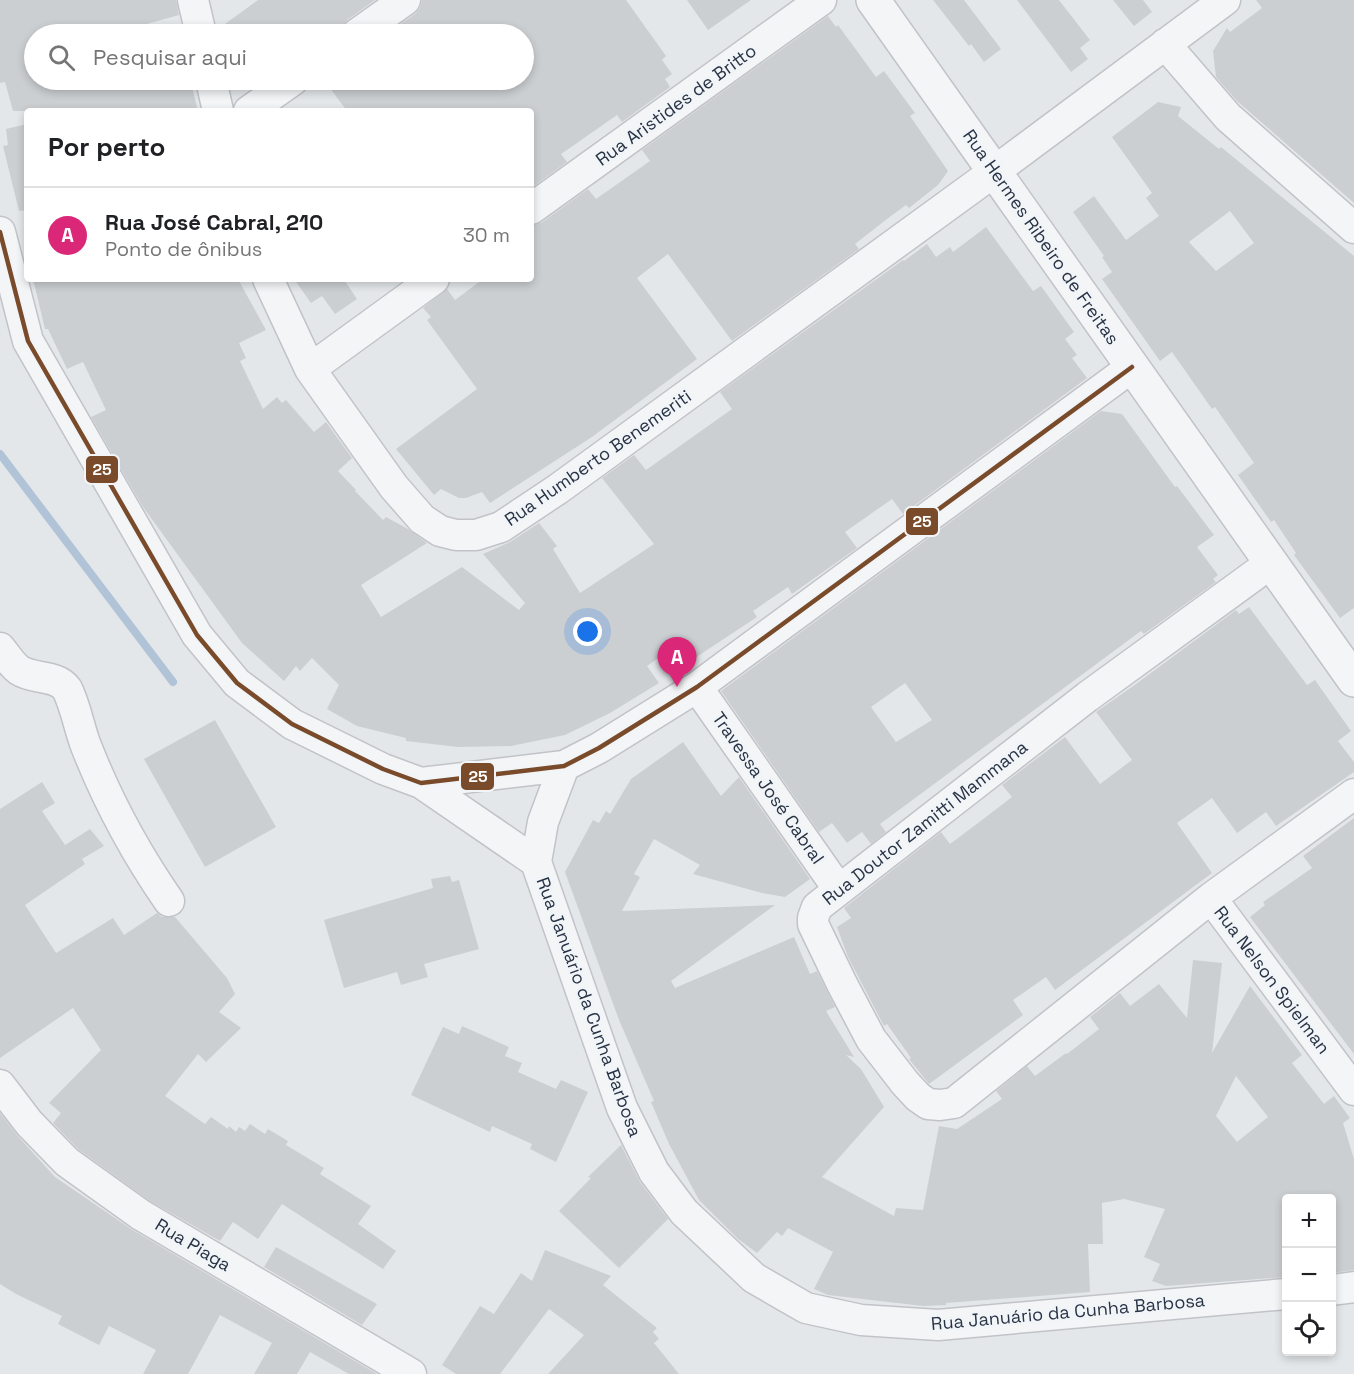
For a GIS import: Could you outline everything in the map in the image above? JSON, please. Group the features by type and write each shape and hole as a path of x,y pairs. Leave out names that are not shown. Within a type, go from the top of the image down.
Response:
{"street":[{"path":"194,0 199,24"},
{"path":"371,24 405,0"},
{"name":"Rua Aristides de Britto","path":"534,207 821,0"},
{"name":"Rua Hermes Ribeiro de Freitas","path":"873,0 1354,680"},
{"name":"Rua Humberto Benemeriti","path":"269,282 310,369 394,487 422,519 440,531 456,535 476,534 501,527 558,489 996,171 1225,0"},
{"path":"1165,44 1228,117 1354,228"},
{"path":"213,90 217,108"},
{"path":"253,108 279,90"},
{"path":"0,232 28,341 197,635 237,683 292,724 383,769 421,783 536,862"},
{"path":"310,369 430,282"},
{"path":"421,783 564,766 599,748 697,687 1132,367"},
{"name":"Rua Doutor Zamitti Mammana","path":"1271,563 1087,697 817,907 813,924 871,1039 904,1083 928,1104 954,1103 1211,898 1354,794"},
{"path":"0,648 20,670 29,675 55,680 67,689 85,744 112,807 141,860 169,901"},
{"name":"Travessa José Cabral","path":"697,687 839,890"},
{"name":"Rua Januário da Cunha Barbosa","path":"564,766 543,822 536,862 622,1108 654,1172 684,1212 754,1278 806,1308 861,1320 938,1325 1282,1294"},
{"name":"Rua Nelson Spielman","path":"1211,898 1354,1090"},
{"name":"Rua Piaga","path":"0,1085 28,1123 67,1162 141,1215 411,1374"},
{"path":"1336,1289 1354,1287"}],"building":[{"path":"0,0 176,0 179,15 147,24 24,24 24,90 193,90 197,108 24,108 24,111 13,111 5,82 0,83"},
{"path":"258,0 375,0 344,24 225,24"},
{"path":"422,0 626,0 666,56 662,60 672,74 665,79 670,87 622,122 617,115 561,154 567,162 534,186 534,108 345,108 331,90 534,90 534,24 400,24 420,8"},
{"path":"687,0 751,0 708,30"},
{"path":"933,0 964,0 1001,49 984,62"},
{"path":"1017,0 1059,0 1090,40 1080,48 1088,59 1071,72"},
{"path":"1113,0 1143,0 1152,12 1134,26"},
{"path":"1256,0 1354,0 1354,203 1237,101 1216,77 1213,51 1227,28 1230,32 1262,8"},
{"path":"828,16 836,27 838,25 876,77 884,71 915,113 910,116 948,171 938,185 909,208 906,205 855,244 859,249 732,341 668,254 637,278 697,359 592,437 490,503 482,492 459,498 441,489 434,495 396,449 477,389 427,320 431,317 423,308 447,289 455,300 479,282 534,282 534,225 541,223 588,189 596,199 650,161 642,150"},
{"path":"1158,102 1181,107 1178,116 1219,149 1221,147 1354,256 1354,608 1340,618 1294,555 1296,553 1274,520 1271,522 1238,475 1254,463 1215,407 1212,409 1172,352 1160,361 1102,279 1112,272 1102,257 1104,256 1073,212 1094,196 1126,240 1159,216 1146,198 1152,193 1112,137","holes":["1230,211 1254,243 1216,271 1189,242"]},
{"path":"24,125 24,210 19,211 3,146 8,145 6,129"},
{"path":"986,227 1033,291 1041,286 1074,332 1065,339 1077,355 1072,358 1087,378 903,514 892,499 845,532 857,548 792,594 788,587 753,611 757,617 692,660 680,643 647,666 659,683 610,713 565,735 511,746 458,747 406,741 406,738 357,726 327,709 339,685 312,658 300,671 296,666 284,681 242,643 143,507 91,417 106,410 83,362 67,369 48,329 45,329 34,282 240,282 266,330 239,343 246,358 240,361 263,409 277,397 282,403 286,400 314,432 326,422 352,458 338,471 383,520 386,517 427,543 361,585 381,617 462,567 519,610 525,603 483,554 510,542 539,523 557,546 553,549 580,593 654,544 602,478 634,455 646,470 732,409 720,392 927,244 936,257 950,247 953,252"},
{"path":"296,282 346,282 357,299 335,314 322,296 311,303"},
{"path":"1101,411 1122,414 1175,487 1177,486 1214,535 1197,547 1218,575 1213,579 1216,582 1144,634 1141,631 880,824 886,832 871,844 862,832 847,843 832,823 819,832 721,691","holes":["905,683 932,720 896,742 871,707"]},
{"path":"1249,607 1307,685 1315,680 1351,731 1338,741 1354,762 1354,772 1276,826 1266,812 1237,833 1212,798 1177,823 1212,873 1055,990 1046,977 1013,1000 1023,1015 929,1084 909,1059 911,1058 887,1024 884,1026 848,957 837,927 851,918 844,908 941,832 950,844 1012,797 1002,785 1065,737 1100,784 1132,760 1096,712 1236,610 1239,614"},
{"path":"215,720 276,827 205,867 144,759"},
{"path":"683,742 721,796 739,777 810,879 785,897 762,893 693,874 700,865 654,839 634,874 640,877 622,911 775,905 671,981 675,988 794,937 810,974 817,971 835,1007 826,1011 854,1057 846,1055 861,1069 884,1107 822,1177 894,1216 896,1208 923,1210 939,1126 957,1129 1002,1099 996,1091 1027,1066 1035,1076 1067,1054 1099,1029 1090,1017 1120,993 1130,1006 1159,984 1187,1018 1193,960 1222,963 1212,1053 1250,986 1302,1055 1292,1063 1324,1104 1334,1096 1350,1118 1343,1123 1354,1159 1354,1270 1336,1272 1336,1194 1282,1194 1282,1277 1166,1286 1152,1281 1160,1264 1144,1257 1165,1209 1124,1199 1102,1203 1103,1244 1088,1244 1090,1292 923,1306 828,1295 814,1289 833,1252 788,1228 782,1236 777,1232 757,1253 738,1239 699,1200 669,1144 651,1102 654,1101 619,1020 565,872 593,820 599,823 606,811 610,814 631,779","holes":["1236,1076 1268,1117 1237,1142 1216,1116"]},
{"path":"42,782 55,803 42,811 65,845 90,829 104,846 82,859 85,864 25,905 56,953 113,918 124,935 157,913 162,917 175,917 227,978 235,994 219,1012 241,1028 206,1062 198,1054 165,1096 205,1124 211,1117 236,1132 239,1127 245,1131 250,1124 265,1134 268,1129 288,1141 286,1145 324,1168 320,1174 371,1206 358,1224 396,1251 383,1269 282,1204 258,1239 233,1222 220,1241 150,1201 78,1149 53,1123 61,1113 49,1103 101,1050 73,1008 0,1058 0,809"},
{"path":"1354,818 1354,1054 1250,917 1265,905 1263,902 1312,868 1303,856"},
{"path":"450,876 452,882 459,880 479,949 424,964 428,977 401,985 397,972 344,988 324,920 433,888 431,879"},
{"path":"462,1026 509,1047 505,1056 522,1063 518,1072 556,1089 561,1080 588,1092 556,1162 530,1149 532,1144 492,1126 490,1132 411,1095 443,1027 459,1034"},
{"path":"0,1113 55,1177 131,1229 377,1374 349,1374 310,1352 297,1374 254,1374 272,1343 220,1315 188,1374 143,1374 156,1350 109,1326 99,1345 58,1324 62,1316 0,1284"},
{"path":"621,1145 640,1182 668,1219 619,1268 559,1211 591,1178 588,1177"},
{"path":"276,1247 377,1304 362,1325 264,1267"},
{"path":"545,1250 611,1276 603,1285 657,1328 653,1332 659,1339 654,1343 679,1374 548,1374 584,1335 549,1309 500,1374 456,1374 442,1365 480,1306 494,1314 521,1273 532,1281"}],"waterway":[{"path":"0,454 173,682"}],"transit line":[{"name":"25","path":"0,232 28,341 197,635 237,683 292,724 383,769 421,783 564,766 599,748 697,687 1132,367"}],"place":[{"name":"Rua José Cabral, 210","path":"677,687"}]}
